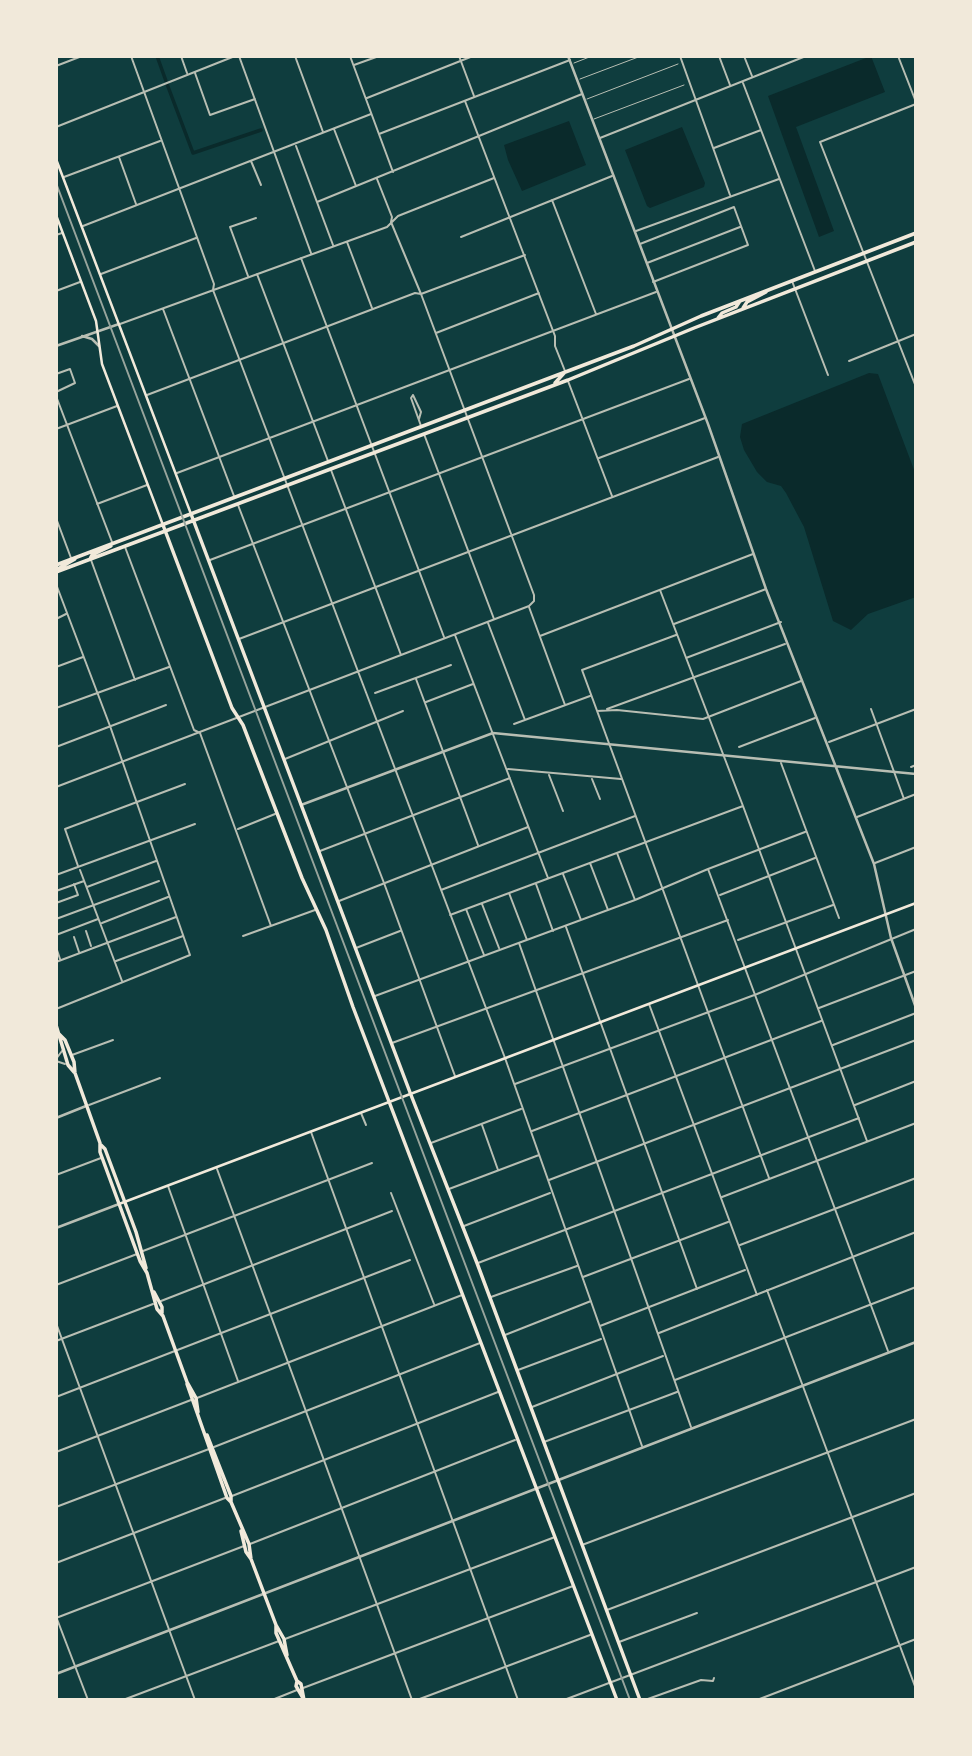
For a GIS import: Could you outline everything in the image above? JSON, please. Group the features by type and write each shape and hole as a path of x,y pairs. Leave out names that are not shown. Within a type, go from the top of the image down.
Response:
{"main road":[{"path":"56,159 490,1297 640,1700"},
{"path":"56,215 99,331 102,365 117,406 232,708 243,725 391,1102 617,1700"},
{"path":"56,569 71,559 465,411 916,233"},
{"path":"56,569 238,505 568,380 743,308 916,242"},
{"path":"743,308 747,302 760,297 768,290"},
{"path":"717,319 740,301"},
{"path":"568,380 577,367"},
{"path":"554,385 565,372"},
{"path":"90,559 92,555 108,549 113,543"},
{"path":"56,569 79,556"},
{"path":"119,1205 310,1130 411,1095 916,903"},
{"path":"56,1025 68,1065 75,1073"},
{"path":"59,1034 72,1055 75,1073 100,1143 102,1158 140,1253"},
{"path":"100,1143 105,1149 125,1202 153,1290 264,1594 288,1649 287,1655 304,1699"}],"street":[{"path":"56,66 82,56"},
{"path":"131,56 214,284 213,290 505,1058 643,1447"},
{"path":"181,56 188,74"},
{"path":"56,127 237,56 256,99 312,254"},
{"path":"295,56 324,133"},
{"path":"350,56 393,173"},
{"path":"353,66 379,56"},
{"path":"459,56 474,97"},
{"path":"366,99 473,56"},
{"path":"680,56 731,196"},
{"path":"719,56 730,86"},
{"path":"744,56 752,77"},
{"path":"600,138 806,56"},
{"path":"898,56 916,103 820,142 916,387"},
{"path":"379,134 570,60 706,418 766,589 874,864 891,939 916,1008"},
{"path":"194,72 210,115 256,99"},
{"path":"742,81 815,272"},
{"path":"317,202 583,94"},
{"path":"465,101 554,331 555,346 565,372"},
{"path":"82,227 372,114"},
{"path":"334,129 356,187"},
{"path":"713,148 761,130"},
{"path":"63,177 162,140"},
{"path":"295,144 333,246"},
{"path":"119,157 137,205"},
{"path":"251,161 261,185"},
{"path":"461,237 613,175"},
{"path":"56,346 347,242 387,226 398,216 494,178"},
{"path":"634,232 780,178"},
{"path":"56,787 529,606 534,601 513,536 391,222 392,217 377,179"},
{"path":"552,200 596,316"},
{"path":"639,244 734,207 748,245 653,282"},
{"path":"249,277 230,227 256,218"},
{"path":"646,263 741,227"},
{"path":"56,235 63,233"},
{"path":"100,274 196,238"},
{"path":"347,242 373,309"},
{"path":"146,395 415,293 421,294 525,255"},
{"path":"300,258 444,638"},
{"path":"257,274 328,462"},
{"path":"792,281 828,375"},
{"path":"56,291 81,282"},
{"path":"176,474 657,292"},
{"path":"435,333 539,293"},
{"path":"163,309 235,497"},
{"path":"849,361 916,334"},
{"path":"82,337 92,339 99,346"},
{"path":"56,374 69,369 75,383 56,394 113,543"},
{"path":"209,560 691,379"},
{"path":"568,380 613,498"},
{"path":"419,419 421,412 413,395 411,398 421,427"},
{"path":"56,429 117,406"},
{"path":"598,459 706,418"},
{"path":"424,433 494,619"},
{"path":"238,639 720,457"},
{"path":"331,469 401,655"},
{"path":"97,504 148,485"},
{"path":"238,505 456,1078"},
{"path":"56,518 71,559"},
{"path":"125,546 194,730 200,733 237,829 271,926"},
{"path":"540,636 753,554"},
{"path":"90,559 135,680"},
{"path":"56,584 110,726 190,955 56,1009"},
{"path":"673,625 766,589"},
{"path":"660,590 867,1141"},
{"path":"529,606 565,705"},
{"path":"56,618 67,614"},
{"path":"487,622 525,720"},
{"path":"685,658 780,622"},
{"path":"454,634 548,878"},
{"path":"676,635 582,670 769,1178"},
{"path":"596,712 692,677 697,678 788,643"},
{"path":"56,667 84,656"},
{"path":"375,693 451,665"},
{"path":"56,708 170,667"},
{"path":"416,679 478,846"},
{"path":"606,710 703,719 802,681"},
{"path":"425,702 474,684"},
{"path":"514,724 591,696"},
{"path":"56,747 166,705"},
{"path":"871,709 904,799"},
{"path":"827,743 916,709"},
{"path":"284,759 403,712"},
{"path":"739,747 816,718"},
{"path":"301,805 493,733 916,774"},
{"path":"780,762 839,918"},
{"path":"911,767 916,765"},
{"path":"507,769 621,779"},
{"path":"549,774 563,811"},
{"path":"319,852 510,778"},
{"path":"592,778 600,799"},
{"path":"78,866 65,830 185,784"},
{"path":"856,817 916,794"},
{"path":"449,915 743,806"},
{"path":"237,829 276,814"},
{"path":"440,890 635,816"},
{"path":"56,875 195,824"},
{"path":"338,901 528,827"},
{"path":"374,997 663,890 667,885 805,832"},
{"path":"874,864 916,847"},
{"path":"617,852 635,900"},
{"path":"719,895 815,858"},
{"path":"87,887 157,860"},
{"path":"590,862 608,911"},
{"path":"708,869 757,993 889,1352"},
{"path":"80,870 123,982"},
{"path":"563,873 581,920"},
{"path":"56,891 84,881"},
{"path":"56,919 159,881"},
{"path":"536,883 553,931"},
{"path":"56,902 78,895 75,884"},
{"path":"509,892 527,940"},
{"path":"101,924 170,897"},
{"path":"482,903 500,950"},
{"path":"737,941 834,905"},
{"path":"243,936 316,909"},
{"path":"466,909 484,956"},
{"path":"56,962 177,916"},
{"path":"56,935 99,919"},
{"path":"391,1043 728,920"},
{"path":"566,926 697,1289"},
{"path":"514,1084 757,993 916,929"},
{"path":"86,931 92,948"},
{"path":"355,948 402,931"},
{"path":"115,962 184,936"},
{"path":"74,937 79,953"},
{"path":"519,943 691,1428"},
{"path":"56,947 61,960"},
{"path":"818,1009 916,971"},
{"path":"649,1004 757,1294"},
{"path":"832,1046 916,1013"},
{"path":"531,1131 822,1021"},
{"path":"72,1055 113,1040"},
{"path":"548,1180 916,1040"},
{"path":"63,1050 56,1060 68,1065"},
{"path":"56,1118 160,1078"},
{"path":"854,1105 916,1081"},
{"path":"430,1144 522,1108"},
{"path":"361,1113 366,1125"},
{"path":"477,1263 859,1118"},
{"path":"721,1197 916,1123"},
{"path":"481,1124 498,1171"},
{"path":"310,1130 518,1700"},
{"path":"448,1189 539,1155"},
{"path":"56,1175 102,1158"},
{"path":"56,1285 372,1163"},
{"path":"216,1166 412,1700"},
{"path":"739,1246 916,1178"},
{"path":"168,1186 238,1382"},
{"path":"463,1226 552,1192"},
{"path":"391,1193 434,1305"},
{"path":"56,1228 119,1205"},
{"path":"56,1341 392,1211"},
{"path":"582,1277 730,1221"},
{"path":"658,1333 916,1232"},
{"path":"56,1396 410,1260"},
{"path":"490,1297 577,1266"},
{"path":"599,1326 747,1270"},
{"path":"674,1381 916,1287"},
{"path":"767,1290 916,1689"},
{"path":"56,1452 463,1294"},
{"path":"504,1336 591,1301"},
{"path":"56,1323 195,1700"},
{"path":"517,1370 603,1338"},
{"path":"56,1507 482,1342"},
{"path":"56,1674 916,1342"},
{"path":"531,1408 665,1355"},
{"path":"56,1563 500,1391"},
{"path":"543,1443 678,1392"},
{"path":"581,1545 916,1419"},
{"path":"88,1700 56,1617 518,1439"},
{"path":"606,1610 916,1493"},
{"path":"123,1700 555,1537"},
{"path":"564,1700 916,1567"},
{"path":"272,1700 573,1586"},
{"path":"618,1642 697,1613"},
{"path":"417,1700 591,1634"},
{"path":"757,1700 916,1639"},
{"path":"645,1700 701,1680 713,1681 714,1678"}],"lane":[{"path":"570,60 592,56"},
{"path":"578,80 641,56"},
{"path":"585,100 678,64"},
{"path":"592,120 684,85"}],"water":[{"path":"871,56 885,92 796,127 834,231 819,237 768,96"},
{"path":"569,121 586,165 522,191 504,145"},
{"path":"682,127 705,183 704,187 650,208 625,150"},
{"path":"869,373 878,374 916,475 916,597 868,614 851,630 833,621 804,527 786,493 781,486 767,482 757,472 740,437 742,424"}],"waterway":[{"path":"157,56 166,81"},
{"path":"167,84 193,153 261,130"}],"railway":[{"path":"56,183 630,1700"}]}
